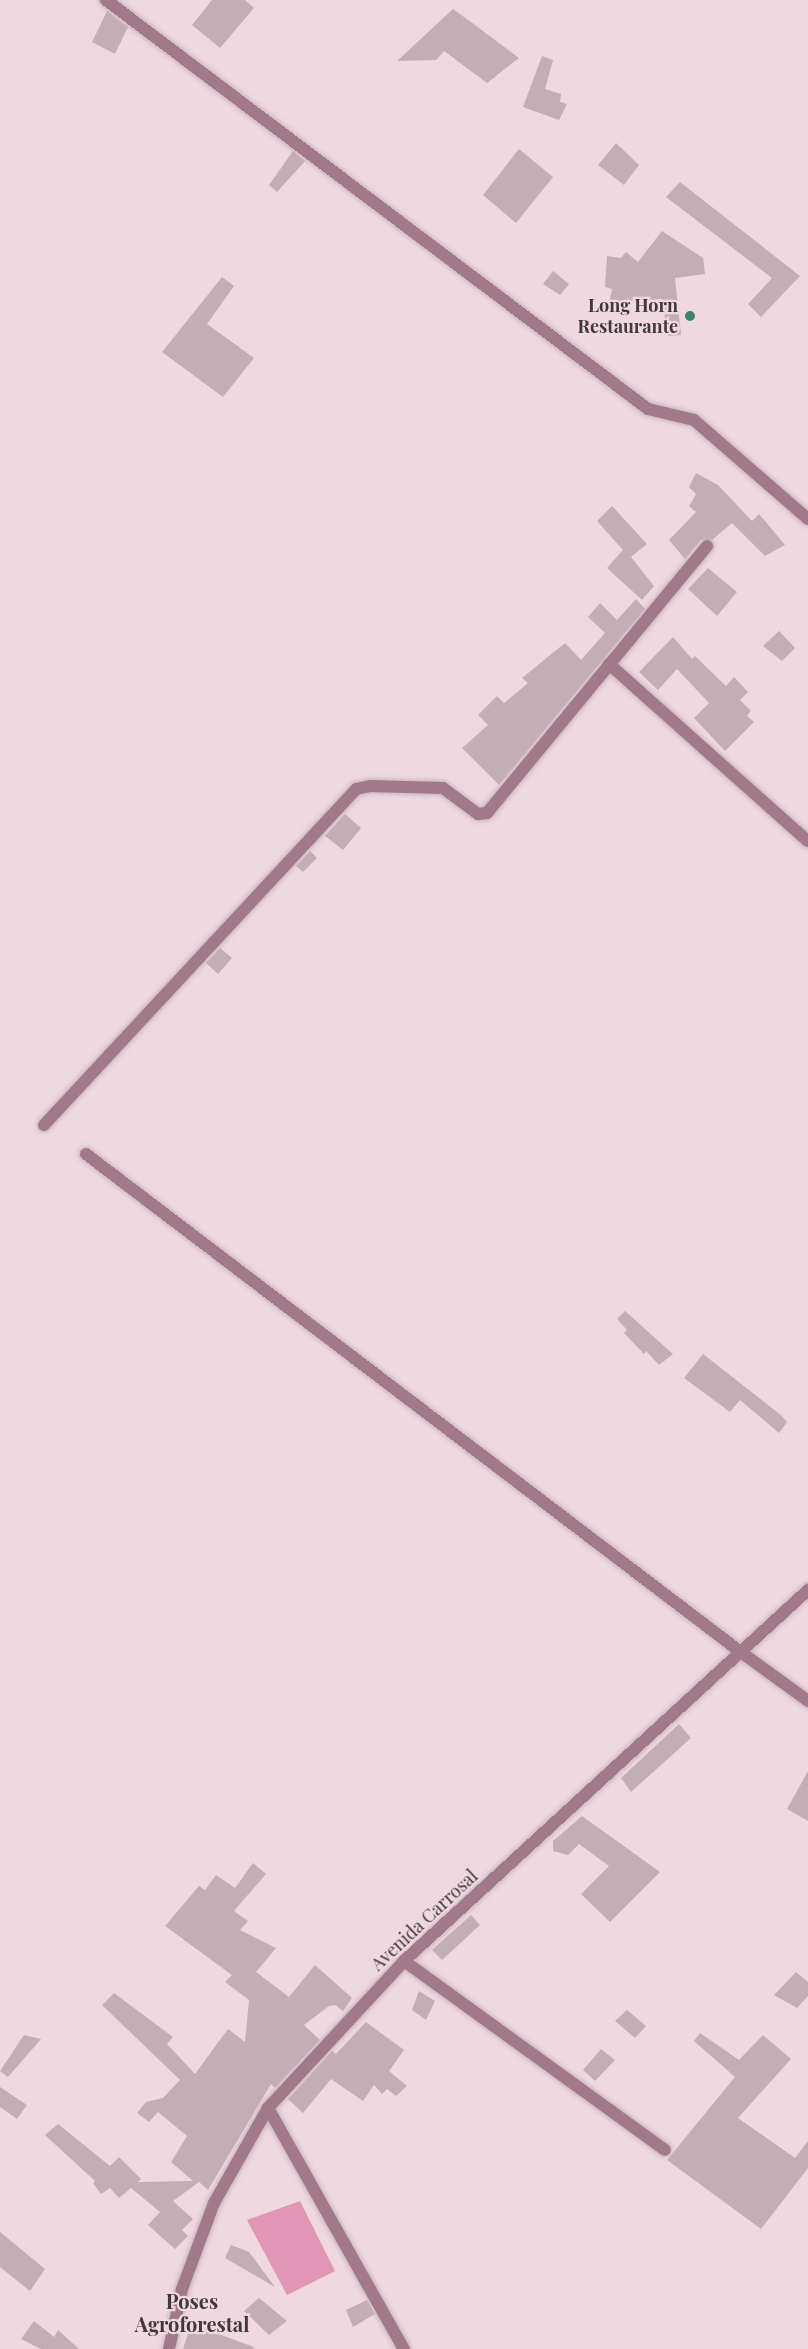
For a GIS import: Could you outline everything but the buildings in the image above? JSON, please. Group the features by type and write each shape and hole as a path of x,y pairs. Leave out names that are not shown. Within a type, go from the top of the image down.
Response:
{"street":[{"path":"106,0 648,409 694,420 808,519"},
{"path":"44,1125 356,789 370,786 443,788 478,814 487,813 707,546"},
{"path":"609,664 808,841"},
{"path":"86,1154 808,1701"},
{"name":"Avenida Carrosal","path":"169,2349 182,2289 214,2203 268,2108 404,1961 808,1590"},
{"path":"404,1961 665,2150"},
{"path":"268,2108 404,2349"}],"shaded area":[{"path":"300,2201 335,2271 287,2295 247,2220"}],"place":[{"name":"Long Horn Restaurante","path":"690,316"}],"district":[{"name":"Poses Agroforestal","path":"192,2312"}]}
